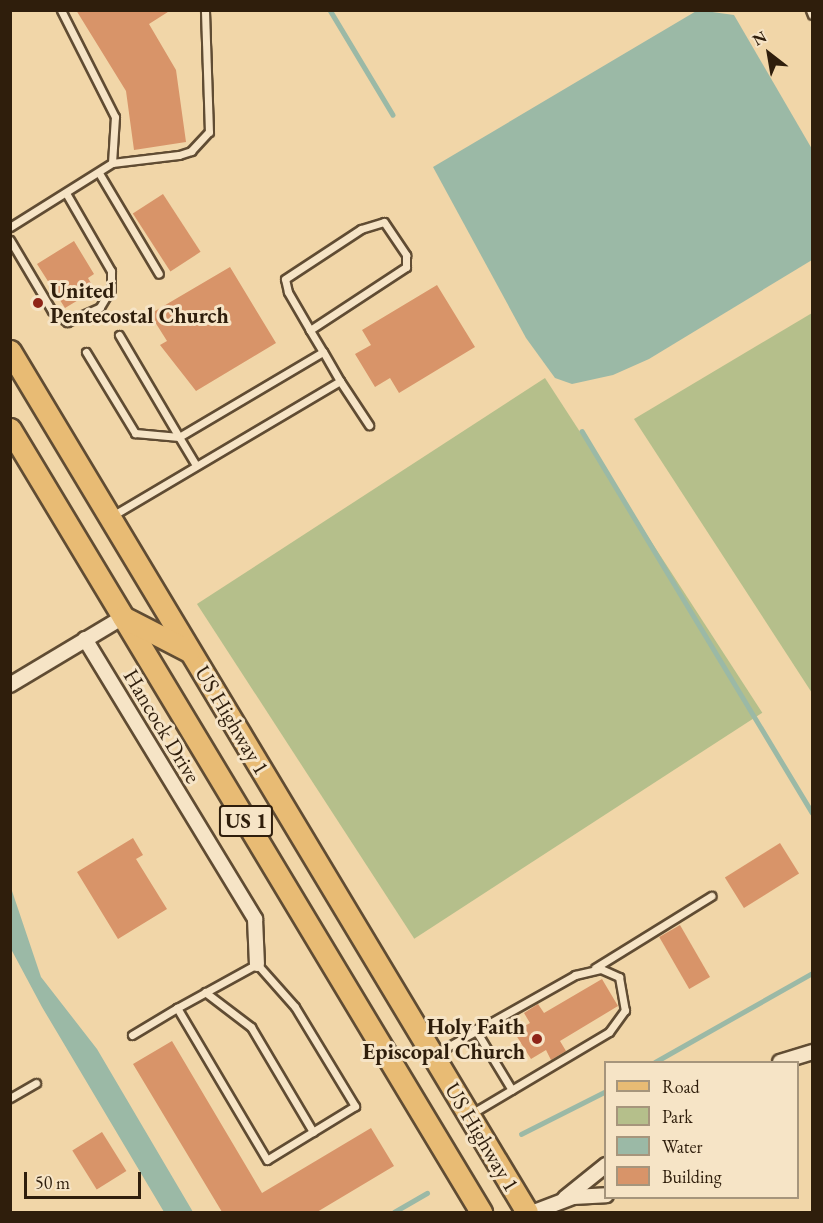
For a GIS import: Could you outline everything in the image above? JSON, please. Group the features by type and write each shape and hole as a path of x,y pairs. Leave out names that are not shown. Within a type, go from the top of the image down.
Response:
{"main road":[{"name":"US Highway 1","path":"10,351 527,1212"},
{"name":"US Highway 1","path":"10,429 482,1212"},
{"path":"123,617 192,653"}],"street":[{"path":"10,685 123,617"},
{"name":"Hancock Drive","path":"85,639 255,919 257,964"},
{"path":"783,1061 813,1052"},
{"path":"557,1205 604,1167"},
{"path":"534,1212 604,1195"}],"lane":[{"path":"60,10 97,73 115,117 112,163"},
{"path":"10,227 112,163 179,155 191,151 209,132 205,10"},
{"path":"810,10 813,15"},
{"path":"99,173 159,274"},
{"path":"10,240 52,311 67,322 100,307 111,289 111,271 66,193"},
{"path":"310,330 406,267 406,255 384,222 361,229 285,279 310,330 369,425"},
{"path":"119,335 196,465"},
{"path":"86,352 135,434 179,437 323,352"},
{"path":"110,517 340,381"},
{"path":"433,1055 475,1029 590,971 711,896"},
{"path":"132,1035 177,1008 257,964 295,1007 355,1106 267,1160 177,1008"},
{"path":"469,1115 582,1050 619,1022 626,998 620,978 610,971 590,971"},
{"path":"205,993 251,1027 313,1132"},
{"path":"475,1029 512,1090"},
{"path":"10,1098 36,1083"}],"green space":[{"path":"812,313 812,693 634,419"},
{"path":"545,378 762,713 414,939 197,604"}],"water":[{"path":"698,10 734,15 812,149 812,260 649,359 613,375 572,384 555,378 526,338 433,167"},
{"path":"10,885 41,977 97,1049 193,1212 164,1212 42,1007 11,949"}],"building":[{"path":"76,10 171,10 149,24 176,70 186,142 134,150 126,91"},
{"path":"163,194 201,252 170,271 133,214"},
{"path":"74,241 94,274 88,278 95,290 65,308 37,264"},
{"path":"230,267 276,343 196,391 160,345 167,341 150,314"},
{"path":"437,285 475,347 399,393 390,378 375,387 355,354 371,345 362,330"},
{"path":"133,838 143,855 136,859 167,909 118,939 77,872"},
{"path":"780,843 799,874 744,908 725,877"},
{"path":"680,925 710,977 689,989 659,937"},
{"path":"602,979 618,1006 560,1041 566,1051 551,1060 546,1050 531,1059 514,1032 530,1023 524,1013 538,1004 544,1013"},
{"path":"172,1041 262,1193 371,1128 394,1166 317,1212 222,1212 133,1064"},
{"path":"102,1132 126,1171 97,1190 72,1151"}],"waterway":[{"path":"330,10 393,115"},
{"path":"582,431 812,812"},
{"path":"657,1061 812,973"},
{"path":"521,1134 604,1092"},
{"path":"394,1212 427,1193"}],"place":[{"name":"United Pentecostal Church","path":"38,303"},
{"name":"Holy Faith Episcopal Church","path":"537,1039"}]}
